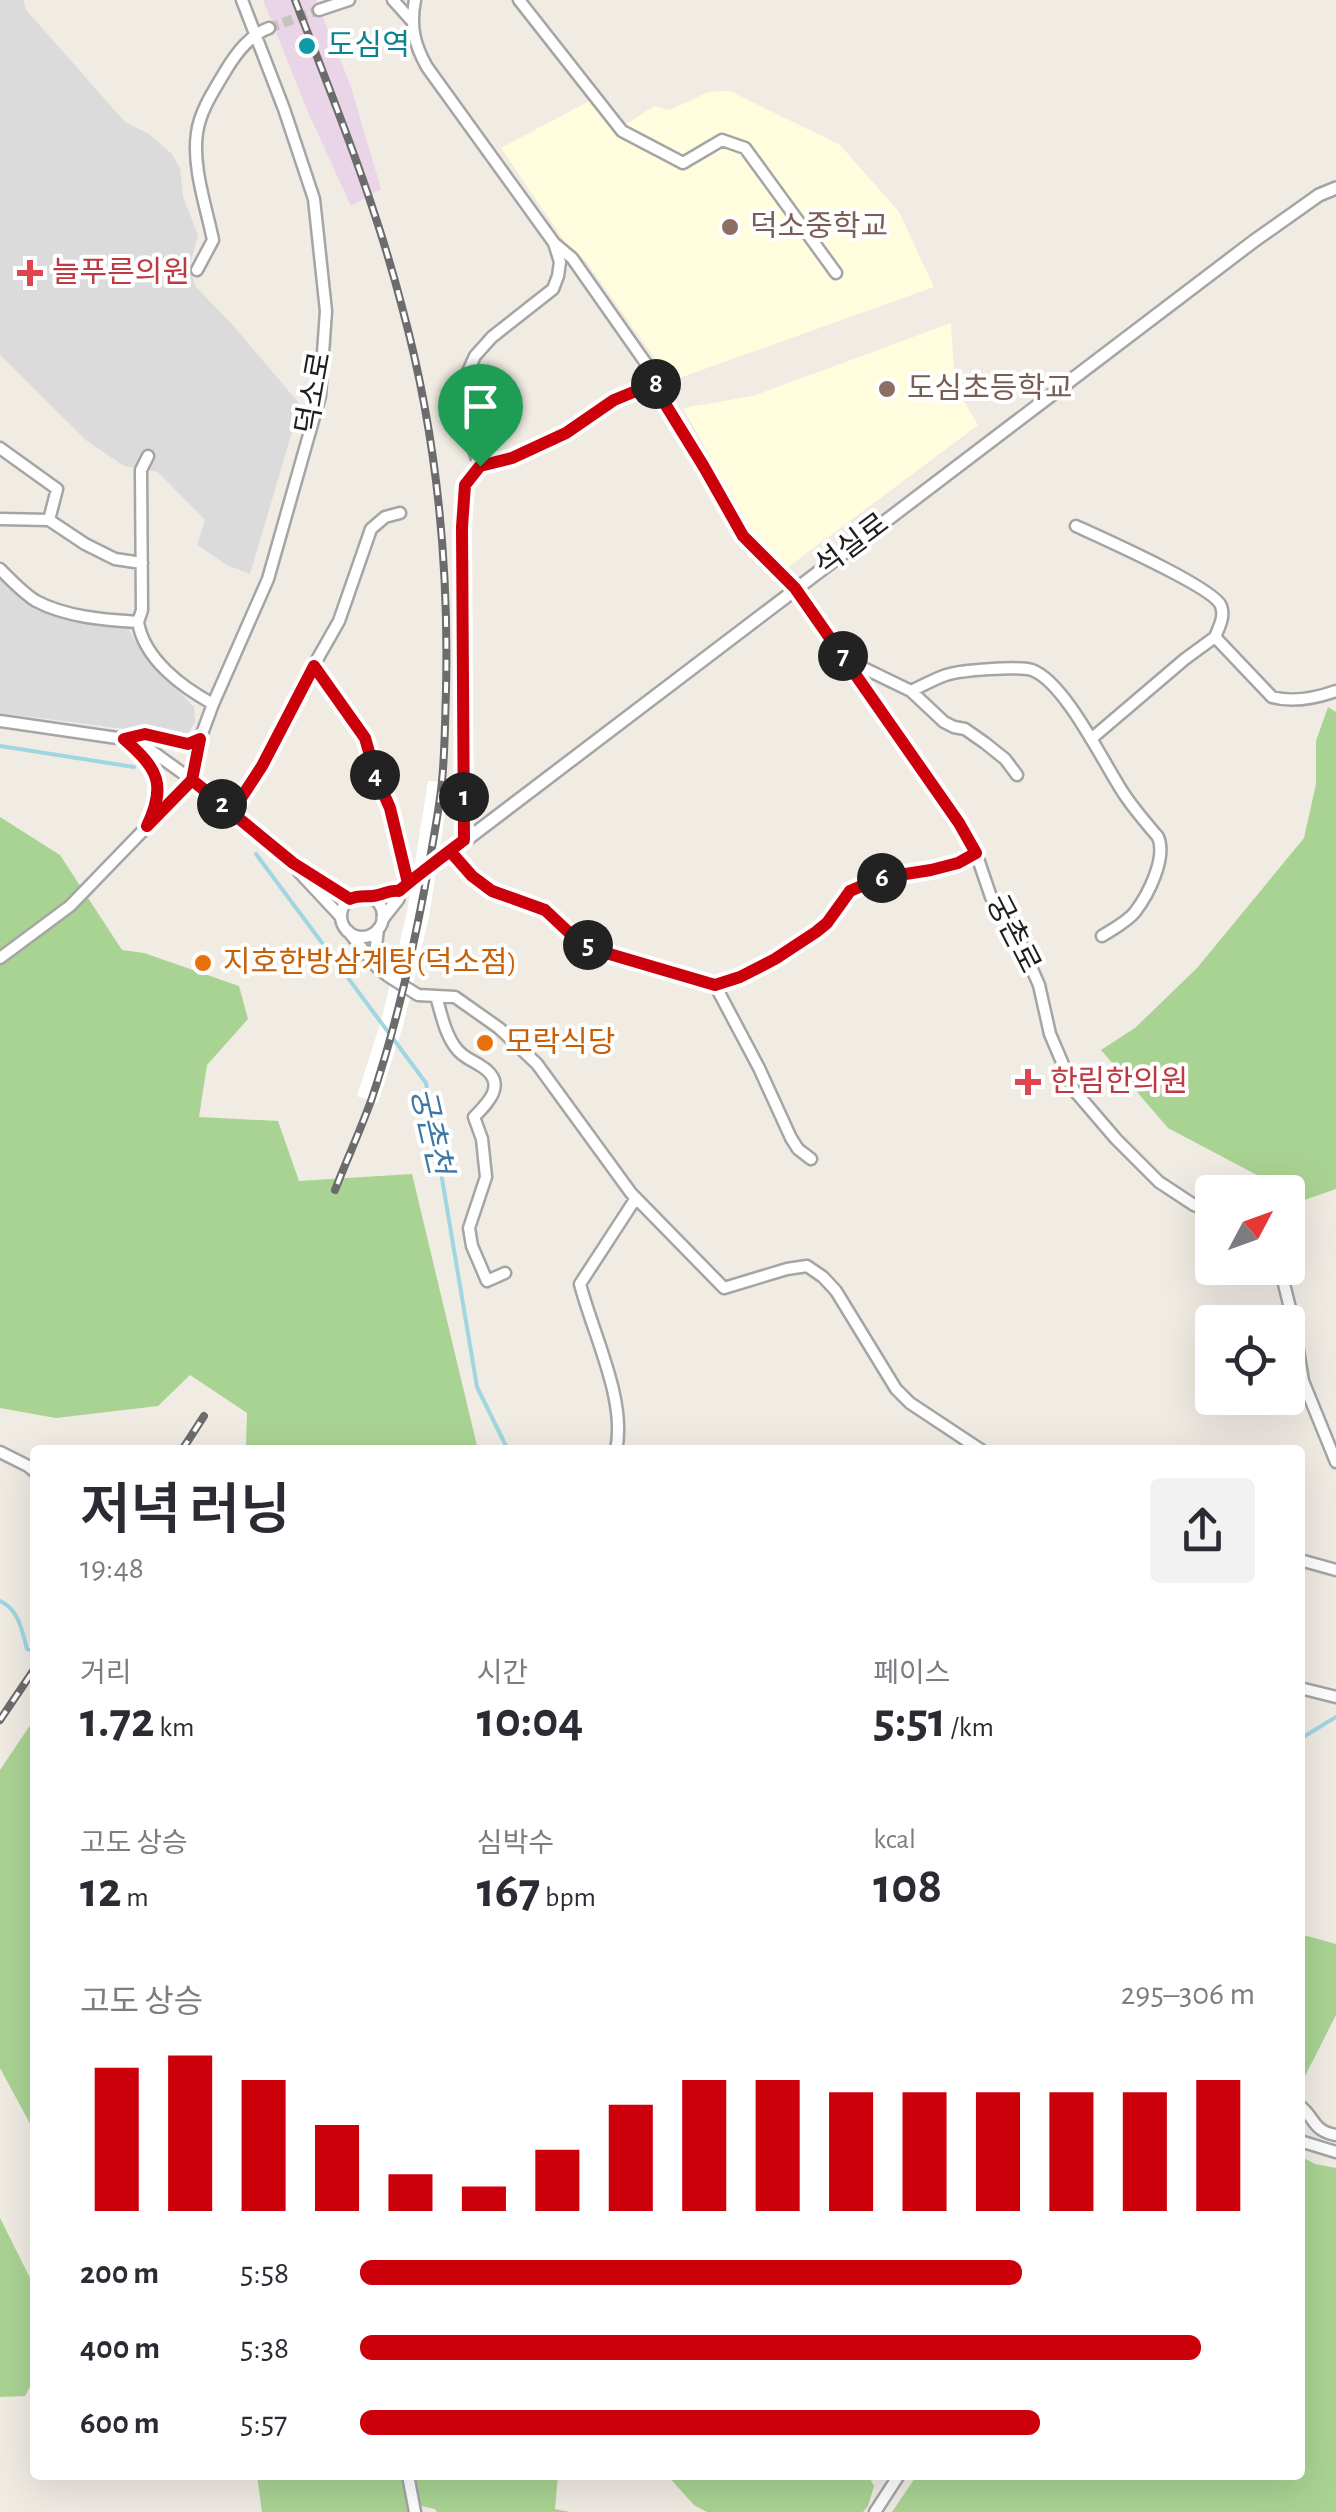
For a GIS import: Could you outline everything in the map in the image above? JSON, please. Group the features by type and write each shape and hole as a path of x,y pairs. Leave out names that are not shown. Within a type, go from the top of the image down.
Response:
{"street":[{"name":"덕소로","path":"192,780 200,739 213,704 268,578 320,396 326,312 314,199 242,0"},
{"path":"319,10 349,0"},
{"path":"394,0 411,20"},
{"path":"411,20 415,0"},
{"path":"519,0 622,131 683,163 722,140 745,148 836,273"},
{"name":"궁촌로","path":"411,20 417,51 427,67 554,243 572,258 658,382 659,394 743,536 795,588 959,823 976,853 991,897 1014,928 1039,985 1050,1034 1074,1090 1159,1182 1195,1205"},
{"path":"196,270 213,240 198,167 197,132 206,104 233,58 256,33 270,28"},
{"name":"석실로","path":"350,899 404,887 1254,241 1319,195 1336,188"},
{"path":"480,466 462,418 466,378 475,356 492,337 553,289 560,262 554,243"},
{"path":"464,840 465,485 480,466 512,458 566,433 614,400 658,382"},
{"path":"0,448 57,488 49,520"},
{"path":"148,456 141,470 140,637 177,679 213,704"},
{"path":"232,812 262,766 339,621 371,529 385,517 400,513"},
{"path":"0,520 49,520 115,559 142,563"},
{"path":"1076,526 1212,595 1220,602 1222,612 1214,637 1091,739"},
{"path":"0,569 36,601 94,618 138,622"},
{"path":"1214,637 1272,697 1317,697 1336,691"},
{"path":"844,658 911,691 944,722 985,743 1017,775"},
{"path":"314,666 365,738 390,808 404,887 380,924 366,936 348,931"},
{"path":"911,691 960,672 1026,668 1044,678 1080,721 1124,794 1161,845 1147,891 1133,915 1102,936"},
{"path":"0,721 138,741 293,863 350,899 344,904 341,917"},
{"path":"124,739 145,734 188,744 200,739"},
{"path":"124,739 146,758 157,777 156,808 147,826"},
{"path":"0,958 70,906 192,780"},
{"path":"450,851 492,891 545,910 578,941 715,985 775,959 816,932 850,891 880,878 958,863 976,853"},
{"path":"293,863 341,917 377,968 418,995 455,996 520,1047 537,1064 636,1198 724,1288 806,1266 836,1291 896,1389 910,1403 973,1445"},
{"path":"368,896 379,904 376,946 379,962 388,976"},
{"path":"715,985 791,1138 811,1159"},
{"path":"436,996 455,1048 488,1071 494,1080 492,1099 474,1117 482,1139 486,1178 469,1228 472,1246 488,1281 505,1273"},
{"path":"617,1445 620,1432 613,1387 580,1284 636,1198"},
{"path":"1284,1285 1303,1381 1336,1462"},
{"path":"0,1452 30,1468"},
{"path":"1305,1561 1336,1570"},
{"path":"1305,1689 1332,1695"},
{"path":"1305,2109 1320,2130 1336,2135"},
{"path":"1305,2143 1336,2152"},
{"path":"409,2480 415,2512"},
{"path":"875,2512 896,2480"}],"shaded area":[{"path":"0,0 23,0 27,11 125,122 149,134 172,154 180,168 183,197 198,235 190,264 195,286 304,409 294,425 250,574 227,565 197,545 205,520 158,472 124,466 87,441 0,355"},
{"path":"263,0 316,0 350,84 381,189 351,206 308,112"},
{"name":"덕소중학교","path":"730,91 840,145 899,212 934,287 671,381 585,260 565,242 501,148 591,100 616,131 654,106 670,110 708,92"},
{"name":"도심초등학교","path":"951,323 955,386 978,425 787,568 752,531 683,408 753,396"},
{"path":"0,578 22,601 36,608 128,628 142,653 194,707 195,722 188,734 0,713"}],"green space":[{"path":"1328,707 1336,712 1336,1189 1305,1200 1305,1175 1257,1175 1168,1128 1101,1050 1135,1028 1197,968 1304,838 1316,784 1316,741"},
{"path":"0,817 60,855 122,950 144,953 239,986 248,1019 207,1065 199,1117 278,1121 299,1181 412,1174 477,1445 246,1445 247,1413 190,1375 158,1406 56,1418 0,1408"},
{"path":"30,1725 30,2124 0,2068 0,1770"},
{"path":"1305,1935 1336,1944 1336,2015 1305,2076"},
{"path":"1305,2159 1336,2168 1336,2512 892,2512 914,2480 1305,2480"},
{"path":"0,2218 30,2278 30,2386 25,2396 0,2397"},
{"path":"258,2480 558,2480 555,2509 570,2512 437,2512 408,2503 408,2512 262,2512"},
{"path":"672,2480 871,2480 874,2486 863,2512 707,2512 694,2505"}],"pier":[{"path":"428,781 450,782 429,917 403,1026 378,1103 357,1096 382,1018 407,912"}],"waterway":[{"name":"궁촌천","path":"0,746 134,767"},
{"name":"궁촌천","path":"256,854 426,1083 477,1387 506,1445"},
{"path":"0,1601 16,1615 30,1650"},
{"name":"궁촌천","path":"1305,1736 1336,1717"}],"tunnel":[{"path":"269,28 319,10"}],"railway":[{"path":"295,0 367,190 414,354 432,449 445,593 444,758 428,870 389,1042 372,1098 335,1190"},
{"path":"185,1445 204,1416"},
{"path":"0,1720 30,1675"}],"place":[{"name":"도심역","path":"307,46"},
{"name":"덕소중학교","path":"730,227"},
{"name":"늘푸른의원","path":"30,273"},
{"name":"도심초등학교","path":"887,389"},
{"name":"지호한방삼계탕(덕소점)","path":"203,963"},
{"name":"모락식당","path":"485,1043"},
{"name":"한림한의원","path":"1028,1082"}],"route":[{"path":"480,466 465,485 462,527 464,840 408,883 399,891 350,899 293,863 192,780 200,739 188,744 145,734 124,739 146,758 157,777 156,808 147,826 192,780 232,812 262,766 314,666 365,738 390,808 408,883 450,851 492,891 545,910 578,941 715,985 775,959 816,932 850,891 880,878 958,863 976,853 795,588 743,536 659,394 658,382 614,400 566,433 512,458 480,466"}]}
